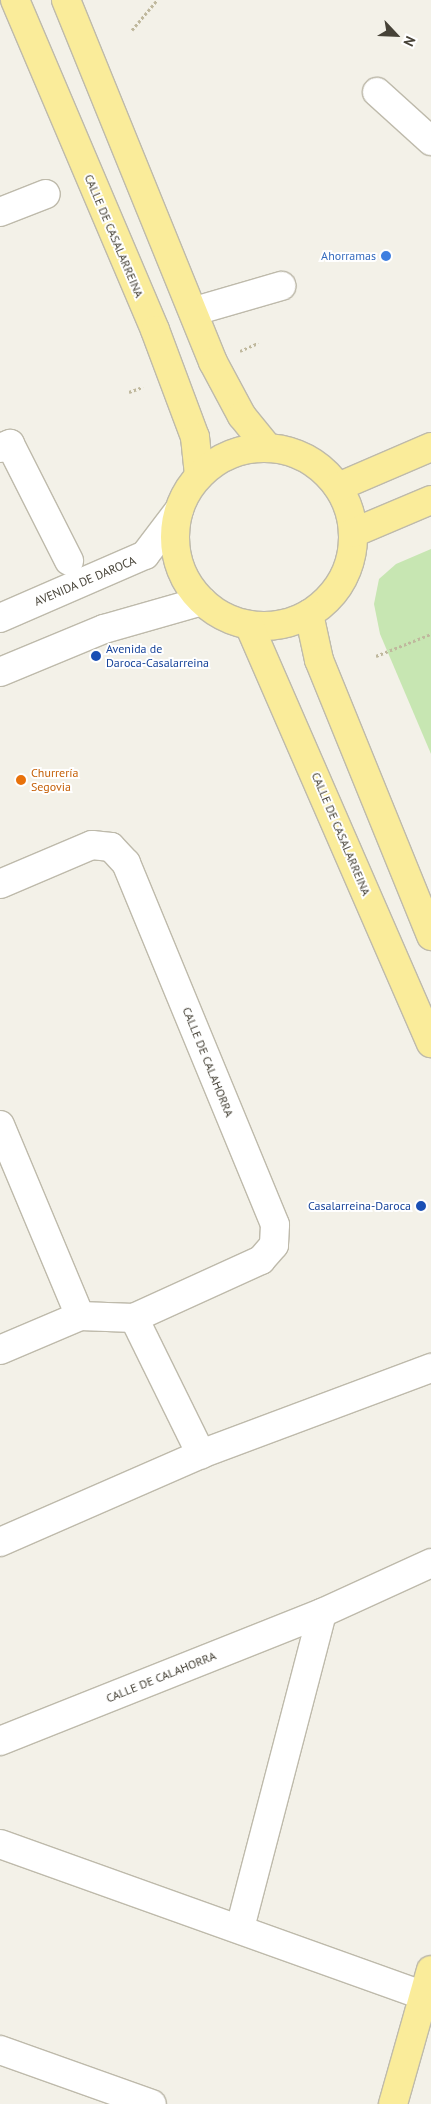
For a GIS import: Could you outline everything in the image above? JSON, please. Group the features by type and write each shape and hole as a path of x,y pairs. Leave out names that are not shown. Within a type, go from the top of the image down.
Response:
{"main road":[{"name":"CALLE DE CASALARREINA","path":"15,0 155,330 195,437 199,476"},
{"path":"66,0 195,311 213,362 242,416 268,448"},
{"path":"268,448 303,458 338,487 353,533 343,580 309,614 290,623 249,625 224,617 202,601 178,559 179,510 199,476 219,460 243,451 268,448"},
{"path":"338,487 431,448"},
{"path":"353,533 431,500"},
{"path":"309,614 319,660 431,936"},
{"name":"CALLE DE CASALARREINA","path":"249,625 431,1043"},
{"path":"393,2104 429,1987"}],"street":[{"path":"377,92 431,141"},
{"path":"0,212 46,194"},
{"path":"195,311 281,286"},
{"path":"5,446 69,561"},
{"name":"AVENIDA DE DAROCA","path":"0,618 146,555 179,510"},
{"path":"0,672 104,629 202,601"},
{"name":"CALLE DE CALAHORRA","path":"0,884 92,845 111,847 126,862 275,1225 274,1244 261,1260 134,1318 80,1316 0,1350"},
{"path":"0,1125 80,1316"},
{"path":"134,1318 201,1454"},
{"path":"0,1542 201,1454 431,1368"},
{"name":"CALLE DE CALAHORRA","path":"0,1741 322,1614 431,1563"},
{"path":"240,1928 322,1614"},
{"path":"0,1844 240,1928 429,1987"},
{"path":"0,2050 152,2104"}],"path":[{"path":"132,30 157,0"},
{"path":"376,656 431,634"}],"green space":[{"path":"431,549 431,754 380,634 374,604 379,579 396,564"}],"place":[{"name":"Ahorramas","path":"386,256"},
{"name":"Avenida de Daroca-Casalarreina","path":"96,656"},
{"name":"Churrería Segovia","path":"21,780"},
{"name":"Casalarreina-Daroca","path":"421,1206"}]}
